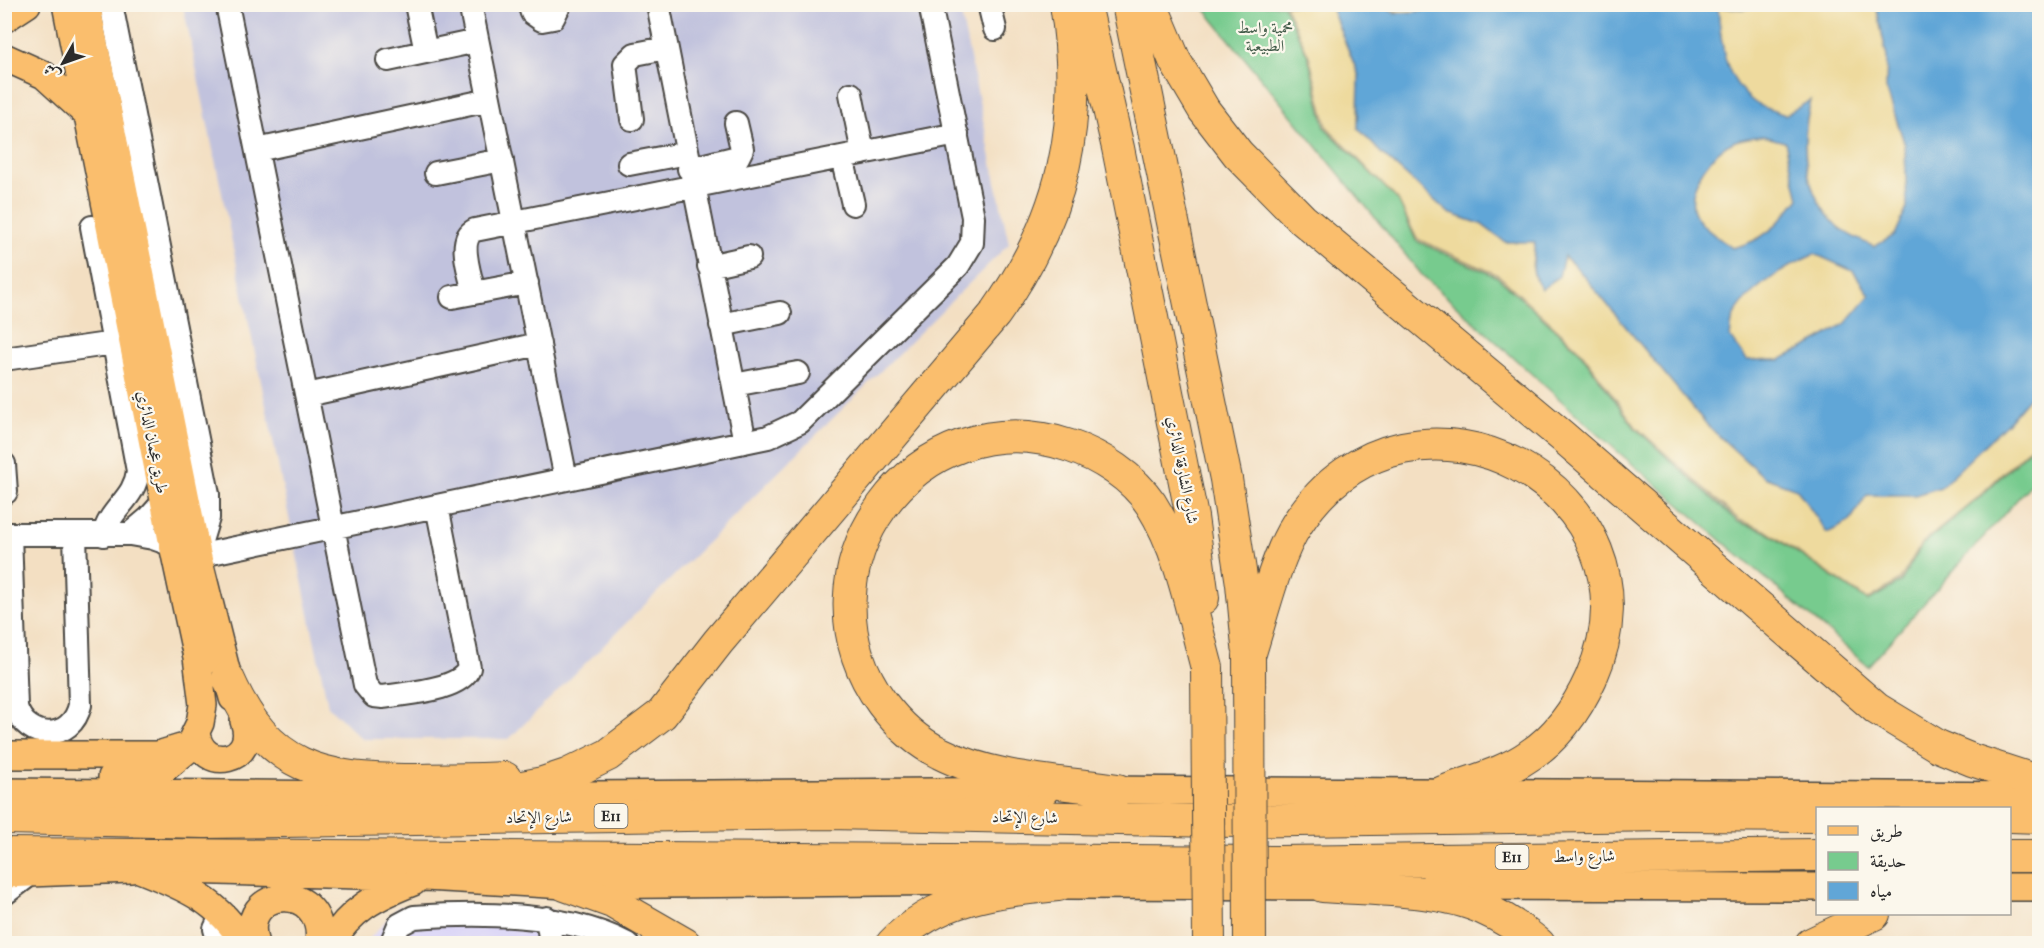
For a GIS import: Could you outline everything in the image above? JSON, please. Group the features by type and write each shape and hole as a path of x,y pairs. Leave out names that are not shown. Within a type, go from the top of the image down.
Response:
{"highway":[{"path":"476,796 543,783 608,755 662,714 718,642 995,314 1032,256 1059,189 1072,127 1075,81 1066,4"},
{"name":"شارع الشارقة الدائري","path":"1085,4 1118,148 1192,517 1203,593 1208,668 1209,944"},
{"path":"1128,4 1230,501 1249,656 1250,944"},
{"path":"1151,4 1175,61 1204,110 1238,154 1302,219 1562,436 1877,709 1938,746 1972,760 2040,782"},
{"path":"1118,790 998,772 964,764 938,752 911,734 890,713 872,689 859,662 852,633 849,603 854,565 864,536 882,504 906,477 936,456 974,441 1011,435 1050,439 1088,452 1122,474 1154,510 1168,535 1208,668"},
{"path":"1249,656 1280,560 1296,525 1319,496 1347,472 1381,454 1417,445 1450,444 1478,449 1516,462 1549,484 1579,520 1596,551 1605,588 1606,626 1598,662 1583,697 1568,720 1550,740 1529,756 1505,768 1443,792"},
{"path":"228,678 246,714 267,739 286,754 330,775 371,780 514,777 555,767 611,739 643,715 718,642"},
{"name":"شارع الإتحاد","path":"4,818 204,822 829,813 1217,821 1673,815 1816,816"},
{"path":"2011,816 2040,817"},
{"name":"شارع واسط","path":"4,854 1206,861 1816,855"},
{"path":"2011,856 2040,856"},
{"path":"565,885 612,902 685,944"},
{"path":"892,944 925,917 963,899 999,891 1058,885"},
{"path":"1323,886 1458,900 1483,908 1514,924 1539,944"},
{"path":"1811,944 1872,915"}],"main road":[{"path":"4,19 27,4"},
{"name":"طريق عجمان الدائري","path":"66,4 165,500 189,552 228,678 244,722 265,748 293,770 349,795"},
{"name":"طريق عجمان الدائري","path":"86,4 189,552 203,705 194,737"},
{"path":"4,57 44,75 88,117"},
{"path":"194,737 206,753 220,759 228,758 235,755 245,744 247,736 244,722"},
{"path":"4,755 158,755 176,751 194,737"},
{"path":"69,794 81,784 92,781 156,772 180,756 194,737"},
{"path":"4,792 476,796 1118,790 2040,796"},
{"path":"137,868 194,892 222,914 244,944"},
{"path":"4,874 137,868 425,877 565,885 979,881 1058,885 1816,887"},
{"path":"330,944 345,922 367,902 425,877"},
{"path":"2011,887 2040,887"},
{"path":"255,944 252,928 257,912 270,900 286,897 301,901 312,912 320,926 319,944"}],"street":[{"path":"111,4 208,494 208,518 189,552"},
{"path":"227,4 366,690 374,696 383,697 453,684 464,677 469,663 437,506"},
{"path":"416,4 426,52"},
{"path":"470,4 567,479"},
{"path":"529,4 532,13 542,20 553,18 560,4"},
{"path":"658,4 745,442"},
{"path":"75,535 80,705 76,718 67,728 49,734 36,731 25,724 16,706 7,534 130,534 189,552 334,527 745,442 777,435 800,422 964,259 972,243 974,226 930,4"},
{"path":"989,4 994,29"},
{"path":"388,60 477,41"},
{"path":"632,119 625,64 635,54 666,48"},
{"path":"851,94 853,204"},
{"path":"257,150 489,100"},
{"path":"527,283 463,295 465,244 468,235 476,230 515,223 738,157 742,149 736,123"},
{"path":"629,164 690,170 853,155 957,134"},
{"path":"436,173 501,160"},
{"path":"92,227 138,471 135,488 111,516 104,535"},
{"path":"709,266 749,257"},
{"path":"721,325 780,313"},
{"path":"4,359 114,343"},
{"path":"307,395 539,344"},
{"path":"734,385 798,373"},
{"path":"4,464 6,492"},
{"path":"130,534 165,500"},
{"path":"4,894 32,873"},
{"path":"219,944 215,929 222,914"},
{"path":"391,944 399,925 414,917 547,918 597,930 627,944"},
{"path":"547,918 550,944"}],"shaded area":[{"path":"183,5 959,5 1009,244 509,739 362,739 328,706"},
{"path":"398,907 549,909 634,944 365,944"}],"green space":[{"name":"محمية واسط الطبيعية","path":"1201,5 1283,5 1308,56 1325,128 1398,200 1416,241 1497,277 1579,351 1635,428 1738,522 1765,531 1868,601 1901,582 1922,545 1978,499 2039,440 2039,475 1868,666 1616,450 1422,275"}],"sand":[{"path":"1759,4 1876,5 1887,57 1886,88 1905,145 1907,208 1895,235 1874,247 1837,227 1817,199 1811,184 1805,151 1811,101 1785,116 1755,103 1744,94 1730,72 1723,47 1718,7 1745,9"},
{"path":"1285,5 1330,5 1359,76 1358,128 1381,153 1449,213 1481,224 1505,242 1535,241 1532,265 1535,280 1559,276 1563,256 1578,269 1708,426 1764,477 1797,489 1827,533 1849,522 1867,495 1915,495 1941,487 2008,421 2039,385 2039,438 1977,498 1921,544 1900,580 1868,600 1765,530 1739,520 1636,427 1580,350 1498,275 1417,239 1398,200 1327,127 1309,56"},
{"path":"1380,5 1431,5 1419,11 1406,13"},
{"path":"1763,136 1785,142 1799,198 1784,216 1762,236 1732,248 1709,231 1695,214 1693,198 1695,188 1704,168 1718,152 1738,140"},
{"path":"1815,254 1853,271 1870,295 1845,324 1810,345 1780,360 1747,360 1730,337 1732,320 1739,307 1747,297 1768,280"}],"water":[{"path":"1431,4 1759,5 1745,9 1718,7 1723,47 1730,71 1744,93 1754,102 1785,115 1811,100 1805,133 1805,150 1811,183 1817,198 1837,226 1874,247 1895,235 1907,208 1905,145 1886,88 1887,57 1876,5 2039,5 2039,385 2009,421 1941,487 1915,495 1867,495 1849,522 1827,533 1797,489 1764,477 1708,426 1578,269 1564,256 1559,276 1542,289 1534,272 1535,242 1505,242 1481,224 1449,213 1381,153 1358,128 1359,76 1330,5 1380,5 1395,13 1423,11","holes":["1763,136 1785,142 1799,198 1778,223 1763,236 1732,248 1709,231 1695,214 1693,208 1695,188 1704,168 1718,152 1738,140","1815,254 1853,271 1870,295 1845,324 1810,345 1780,360 1747,360 1730,337 1732,320 1739,308 1768,280"]}]}
